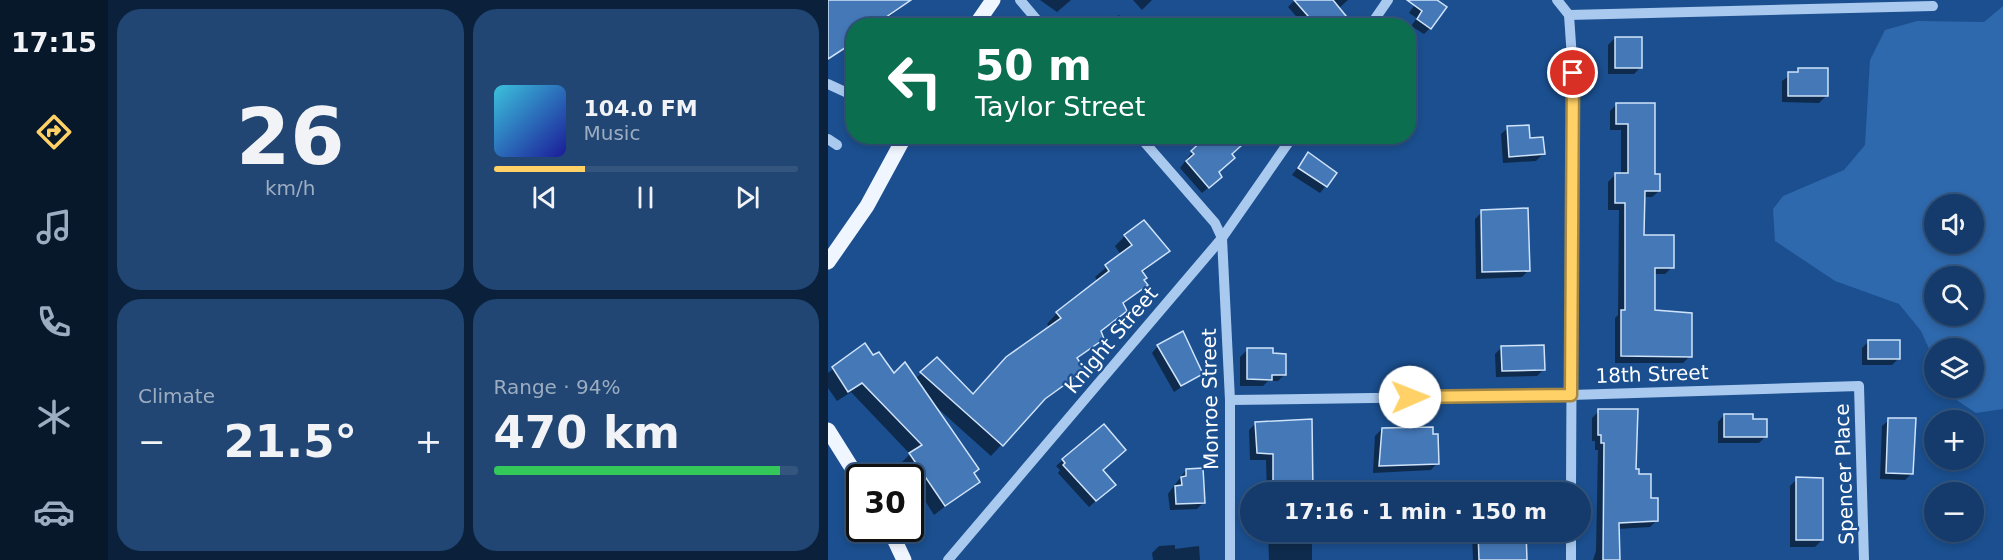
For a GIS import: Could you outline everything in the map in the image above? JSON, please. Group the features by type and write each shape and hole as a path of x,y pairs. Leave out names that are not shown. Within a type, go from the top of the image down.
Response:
{"main road":[{"path":"981,18 993,0"},
{"path":"828,262 867,206 901,144"},
{"path":"828,430 849,464"},
{"path":"896,542 904,560"}],"street":[{"path":"1020,0 1035,18"},
{"path":"1376,18 1388,0"},
{"path":"1557,0 1569,15 1573,73 1571,482"},
{"path":"1569,15 1933,6"},
{"path":"828,84 846,92"},
{"path":"1146,144 1215,224 1222,238"},
{"name":"Knight Street","path":"948,560 1222,238 1287,144"},
{"name":"Monroe Street","path":"1222,238 1230,400 1230,560"},
{"name":"18th Street","path":"1230,400 1571,395 1858,386"},
{"name":"Spencer Place","path":"1858,386 1864,560"},
{"path":"1571,542 1571,560"}],"shaded area":[{"path":"2003,6 2003,409 1984,412 1972,410 1954,398 1984,398 1984,338 1924,338 1899,304 1835,281 1775,241 1773,209 1783,196 1844,170 1865,145 1870,60 1885,30 1917,21 1984,22"}],"building":[{"path":"828,0 911,0 885,18 846,18 846,47 828,59"},
{"path":"1294,0 1333,0 1346,16 1344,18 1306,18 1308,16"},
{"path":"1407,0 1437,0 1447,7 1431,29 1417,19 1422,11"},
{"path":"1615,37 1642,37 1642,68 1615,68"},
{"path":"1798,68 1828,68 1828,96 1788,96 1788,72 1798,72"},
{"path":"1616,103 1655,103 1655,174 1660,174 1660,191 1645,191 1644,235 1674,235 1674,268 1655,268 1655,310 1692,313 1692,357 1621,356 1621,310 1625,310 1625,203 1615,203 1615,173 1628,173 1628,124 1616,124"},
{"path":"1529,125 1530,138 1543,137 1545,154 1509,157 1507,126"},
{"path":"1198,144 1243,144 1232,154 1235,158 1219,172 1222,177 1209,188 1186,161 1194,154 1191,151"},
{"path":"1308,152 1337,173 1327,187 1298,168"},
{"path":"1528,208 1530,271 1482,272 1481,210"},
{"path":"1144,220 1170,251 1142,271 1147,278 1144,280 1148,285 1123,303 1127,311 1101,331 1104,339 1077,358 1085,370 1045,399 1003,446 920,372 937,357 973,394 1006,357 1061,318 1056,312 1109,271 1105,265 1132,245 1124,235"},
{"path":"1183,331 1203,374 1181,386 1157,345"},
{"path":"1868,340 1900,340 1900,359 1868,359"},
{"path":"865,343 873,355 879,352 894,373 905,362 979,469 974,473 980,482 945,506 924,475 924,464 916,464 909,453 922,445 862,383 848,392 832,367"},
{"path":"1544,345 1545,370 1502,371 1501,346"},
{"path":"1247,348 1273,348 1273,353 1286,354 1286,375 1272,375 1272,380 1247,379"},
{"path":"1598,409 1638,409 1636,469 1639,469 1639,474 1651,474 1651,498 1658,498 1658,521 1619,523 1620,560 1603,560 1604,443 1601,443 1601,435 1598,435"},
{"path":"1724,414 1753,414 1753,419 1767,419 1767,437 1724,437"},
{"path":"1888,418 1916,418 1913,474 1886,473"},
{"path":"1312,419 1313,482 1273,482 1273,454 1257,453 1255,422"},
{"path":"1104,424 1126,450 1103,470 1116,485 1096,501 1063,465 1065,463 1062,459"},
{"path":"1433,427 1433,434 1438,434 1439,464 1379,466 1382,428"},
{"path":"1203,468 1205,503 1176,504 1175,486 1182,485 1181,477 1186,476 1186,469"},
{"path":"1796,477 1823,478 1823,540 1796,540"},
{"path":"1478,542 1526,542 1527,560 1479,560"}],"route":[{"path":"1410,397 1571,395 1573,73"}]}
